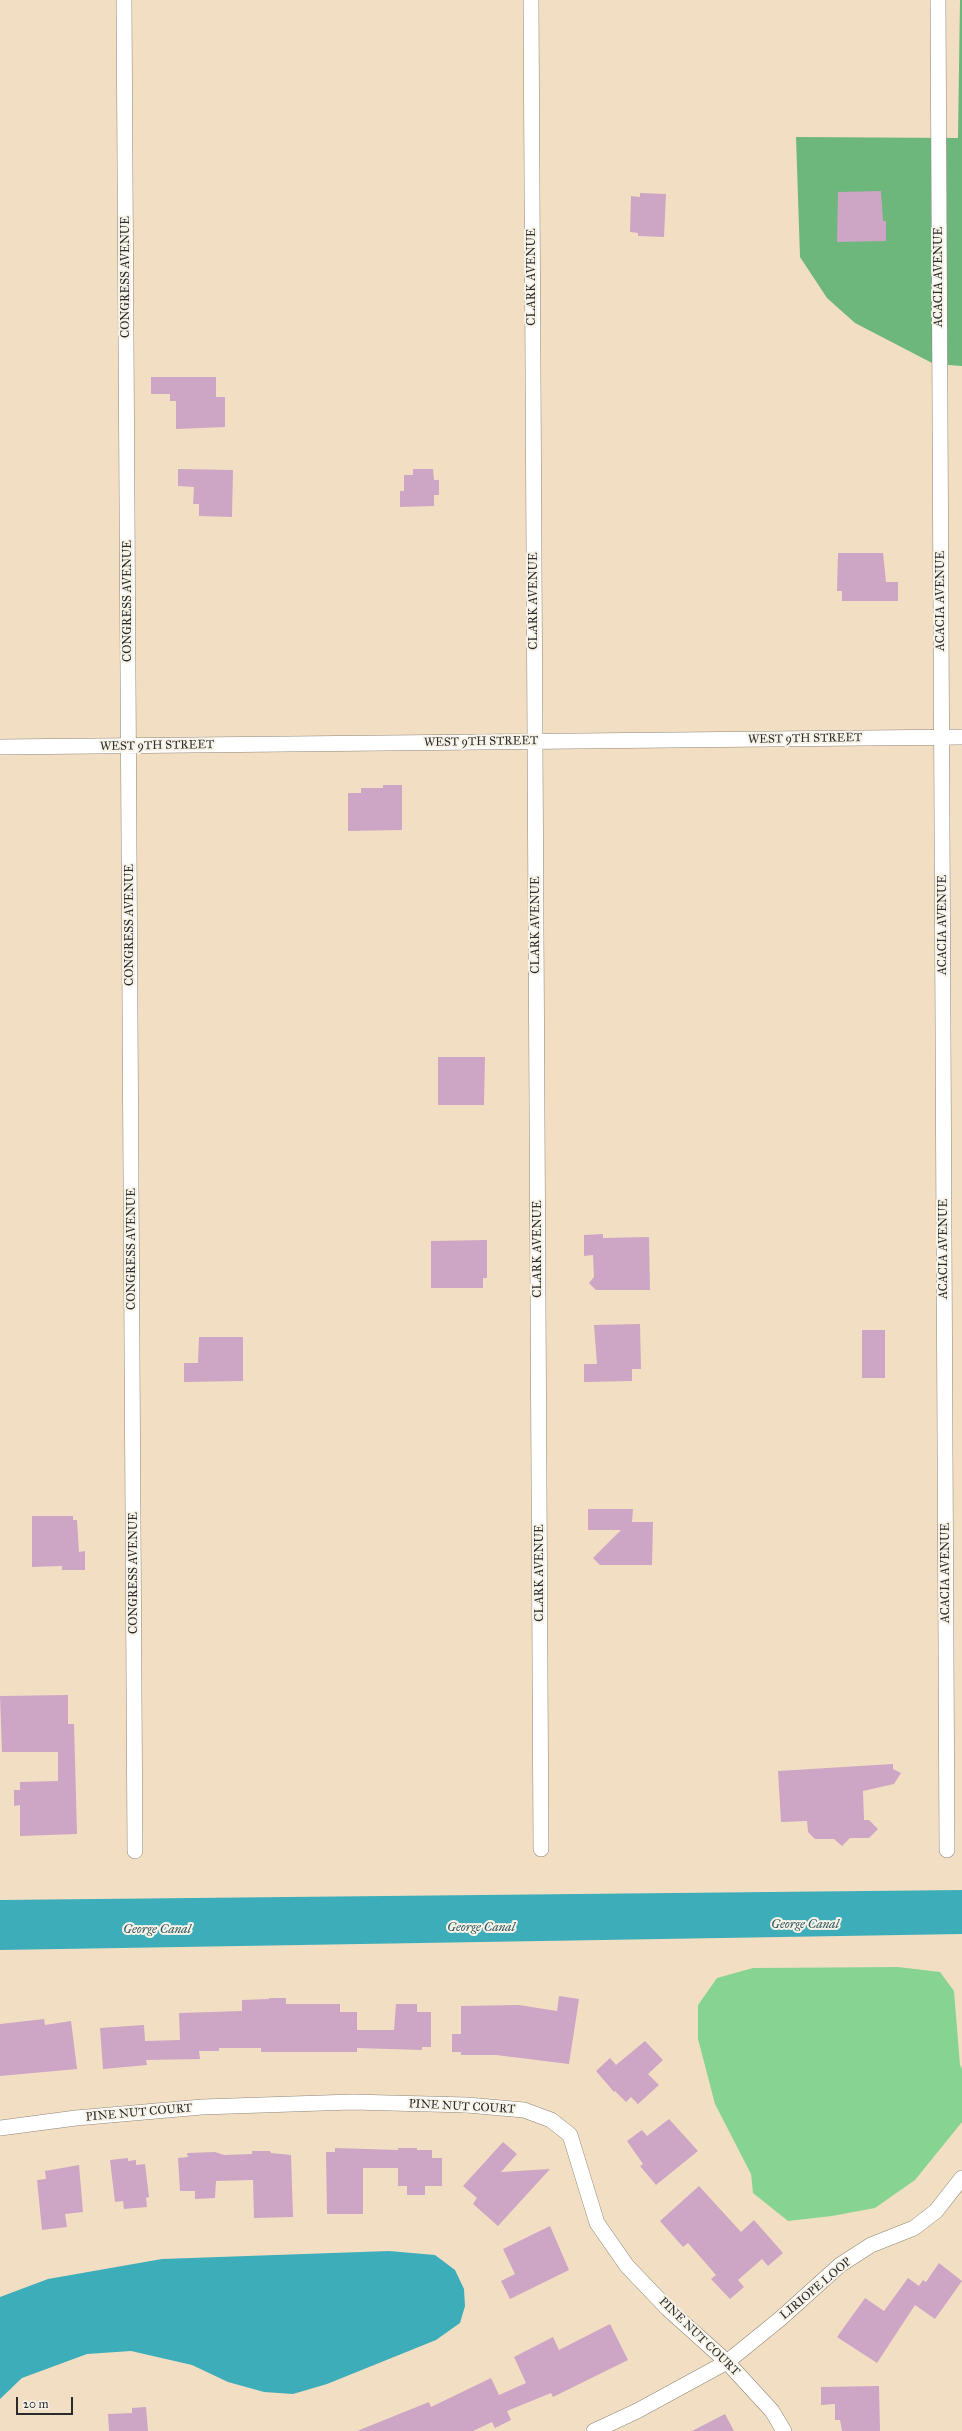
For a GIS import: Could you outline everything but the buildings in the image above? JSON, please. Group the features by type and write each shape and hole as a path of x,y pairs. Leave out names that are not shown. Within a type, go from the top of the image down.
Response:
{"street":[{"name":"CONGRESS AVENUE","path":"124,0 135,1851"},
{"name":"CLARK AVENUE","path":"531,0 541,1849"},
{"name":"ACACIA AVENUE","path":"938,0 947,1850"},
{"name":"WEST 9TH STREET","path":"0,747 962,737"},
{"name":"PINE NUT COURT","path":"0,2128 76,2118 218,2107 352,2102 467,2106 524,2110 551,2120 570,2135 597,2223 632,2271 668,2308 727,2362 772,2411 784,2431"},
{"name":"LIRIOPE LOOP","path":"594,2431 637,2411 727,2362 780,2319 840,2265 871,2245 914,2228 936,2211 962,2178"}],"green space":[{"path":"960,0 962,0 962,366 934,364 855,323 827,298 800,257 796,137 958,138"},
{"path":"898,1967 940,1972 954,1991 960,2065 962,2069 962,2122 915,2180 875,2208 832,2216 788,2221 753,2193 751,2174 715,2104 698,2039 698,2005 717,1978 753,1968"}],"water":[{"name":"George Canal","path":"962,1890 962,1934 0,1950 0,1900"},
{"path":"389,2251 435,2255 455,2270 464,2289 465,2306 460,2323 436,2340 327,2384 293,2394 264,2392 228,2382 192,2365 131,2351 87,2354 22,2378 0,2399 0,2297 48,2279 162,2259"}]}
